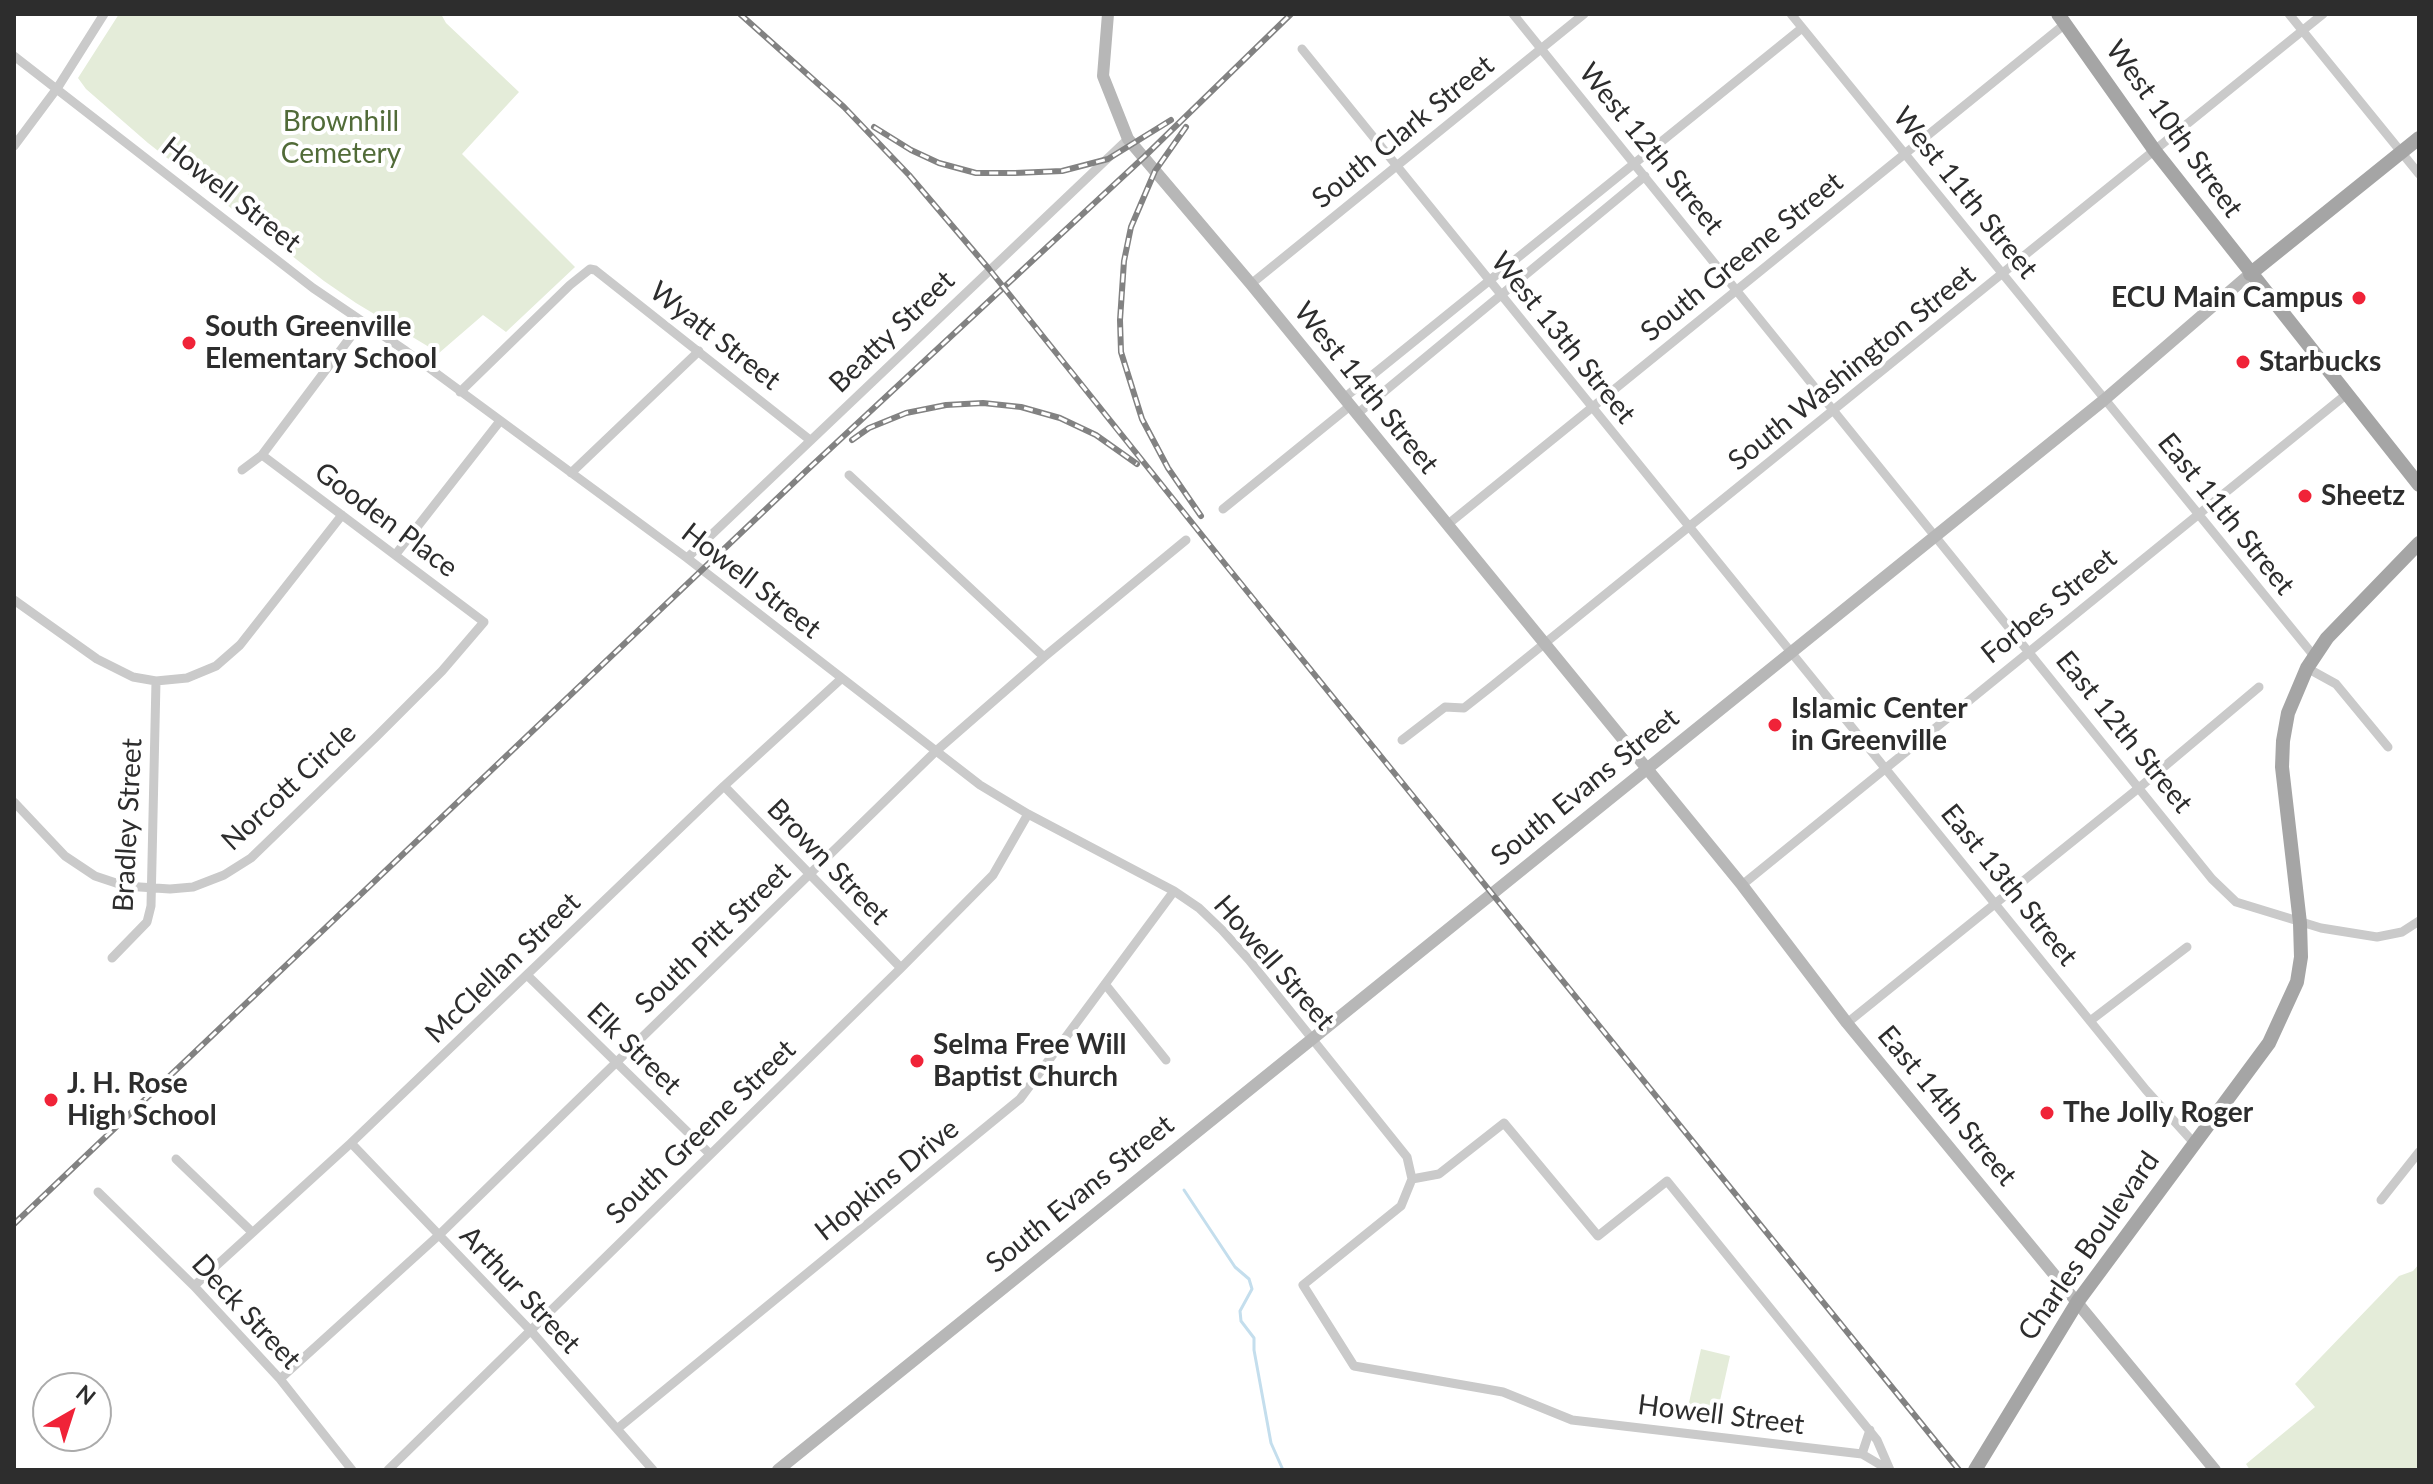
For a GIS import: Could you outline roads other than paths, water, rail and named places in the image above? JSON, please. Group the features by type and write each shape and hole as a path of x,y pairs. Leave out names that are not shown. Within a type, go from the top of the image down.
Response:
{"main road":[{"name":"West 14th Street","path":"1108,14 1103,76 1128,139 1251,284 1646,770"},
{"name":"West 10th Street","path":"2062,19 2155,151 2419,485"},
{"name":"South Evans Street","path":"778,1470 1937,536 2104,400 2250,274 2419,138"},
{"name":"Charles Boulevard","path":"1975,1470 2078,1301 2269,1043 2297,982 2301,957 2282,767 2288,713 2310,662 2327,638 2419,543"},
{"name":"East 14th Street","path":"1646,770 1742,885 1847,1023 2215,1470"}],"street":[{"path":"14,146 58,87 104,14"},
{"name":"West 12th Street","path":"1513,14 1937,536"},
{"name":"South Clark Street","path":"1251,284 1584,14"},
{"name":"West 11th Street","path":"1791,14 2104,400"},
{"path":"2289,14 2419,174"},
{"name":"South Washington Street","path":"1402,740 1445,707 1464,708 1544,645 2323,14"},
{"name":"South Greene Street","path":"1447,525 1905,154 2062,19"},
{"path":"1223,509 1350,406 1489,281 1802,28"},
{"name":"West 13th Street","path":"1302,49 1792,653"},
{"name":"Howell Street","path":"14,56 361,323 406,351 687,558 980,785 1028,814 1174,891 1199,908 1222,930 1407,1157 1412,1179 1401,1206 1303,1285 1354,1366 1503,1392 1572,1420 1862,1454 1889,1470"},
{"name":"Beatty Street","path":"687,558 1128,139"},
{"path":"1350,406 1501,296 1645,176"},
{"name":"Wyatt Street","path":"460,392 590,269 810,440"},
{"path":"242,470 262,455 361,323"},
{"path":"571,473 699,351"},
{"name":"Forbes Street","path":"1742,885 2348,393"},
{"name":"East 11th Street","path":"2104,400 2198,514 2310,662 2336,684 2388,747"},
{"path":"396,554 500,421"},
{"name":"Gooden Place","path":"262,455 484,622"},
{"path":"849,475 1044,657"},
{"path":"14,600 97,659 133,677 156,681 187,678 216,666 240,645 342,515"},
{"name":"East 12th Street","path":"1937,536 2212,879 2236,902 2300,923 2377,937 2402,932 2419,921"},
{"name":"South Pitt Street","path":"280,1379 439,1235 935,752 1186,540"},
{"name":"Norcott Circle","path":"14,802 53,844 95,876 125,886 193,887 224,875 251,858 442,671 484,622"},
{"name":"East 13th Street","path":"1792,653 2154,1100 2194,1143"},
{"name":"McClellan Street","path":"194,1286 351,1143 724,786 841,679"},
{"name":"Bradley Street","path":"112,958 147,922 152,888 156,681"},
{"path":"1847,1023 2259,687"},
{"name":"Brown Street","path":"724,786 901,968"},
{"name":"South Greene Street","path":"388,1470 993,875 1028,814"},
{"name":"Hopkins Drive","path":"617,1429 1020,1099 1174,891"},
{"path":"2090,1021 2187,947"},
{"name":"Elk Street","path":"527,975 710,1154"},
{"path":"1105,984 1166,1060"},
{"name":"Howell Street","path":"1412,1179 1439,1174 1504,1123 1598,1236 1667,1181 1870,1430 1889,1470"},
{"name":"Arthur Street","path":"351,1143 531,1331 653,1470"},
{"path":"2381,1200 2419,1152"},
{"path":"176,1159 252,1232"},
{"name":"Deck Street","path":"98,1192 194,1286 280,1379 352,1470"},
{"path":"1862,1454 1870,1430"}],"waterway":[{"path":"1184,1190 1235,1267 1249,1279 1252,1289 1240,1311 1241,1321 1254,1338 1271,1443 1283,1470"}],"railway":[{"path":"740,14 844,107 909,175 989,269 1959,1470"},
{"path":"14,1224 805,472 1144,157 1291,14"},
{"path":"874,127 939,163 976,173 1015,173 1062,171 1108,159 1171,120"},
{"path":"1186,127 1155,171 1131,227 1124,261 1121,352 1142,419 1168,468 1201,516"},
{"path":"852,440 869,428 906,413 946,405 983,403 1021,407 1060,418 1096,435 1137,464"}],"place":[{"name":"ECU Main Campus","path":"2359,298"},
{"name":"South Greenville Elementary School","path":"189,343"},
{"name":"Starbucks","path":"2243,362"},
{"name":"Sheetz","path":"2305,496"},
{"name":"Islamic Center in Greenville","path":"1775,725"},
{"name":"Selma Free Will Baptist Church","path":"917,1061"},
{"name":"J. H. Rose High School","path":"51,1100"},
{"name":"The Jolly Roger","path":"2047,1113"}],"park label":[{"name":"Brownhill Cemetery","path":"341,138"}]}
